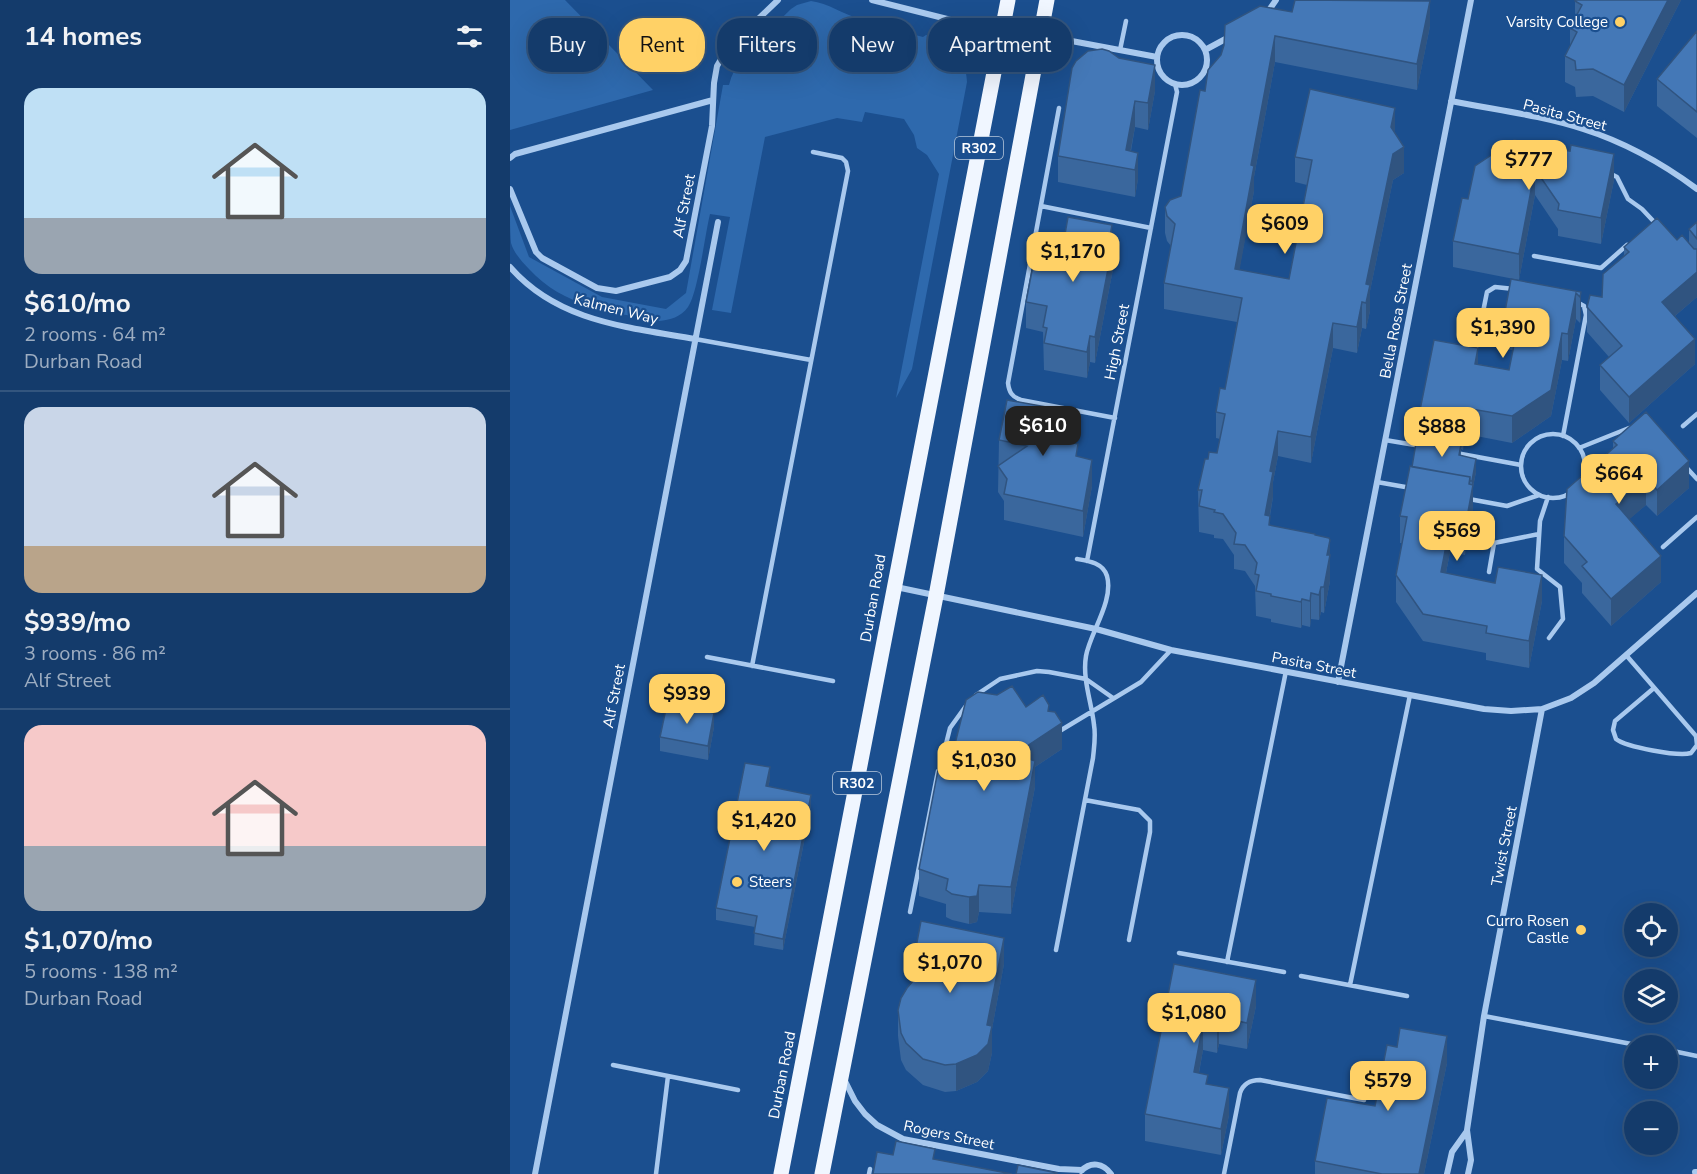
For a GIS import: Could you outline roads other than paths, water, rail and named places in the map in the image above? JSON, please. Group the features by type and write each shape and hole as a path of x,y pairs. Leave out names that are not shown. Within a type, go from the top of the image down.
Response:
{"main road":[{"name":"R302","path":"1004,18 1008,0"},
{"name":"R302","path":"1043,18 1047,0"},
{"name":"Durban Road","path":"781,1174 993,72"},
{"name":"R302","path":"822,1174 936,596 1033,72"}],"street":[{"name":"Alf Street","path":"510,189 536,252 542,258 588,283 603,290 622,291 670,277 680,270 686,261 712,126 716,72 723,54 778,0"},
{"path":"872,0 943,18"},
{"path":"1265,16 1276,0"},
{"name":"Bella Rosa Street","path":"1338,681 1471,0"},
{"path":"1205,50 1236,33"},
{"path":"1182,35 1196,39 1205,50 1206,62 1203,74 1198,78 1188,84 1175,84 1163,77 1156,57 1162,44 1174,36 1182,35"},
{"path":"1072,41 1156,57"},
{"path":"510,158 515,154 713,100"},
{"name":"Pasita Street","path":"1451,101 1582,129 1626,146 1655,161 1697,189"},
{"name":"Alf Street","path":"535,1174 718,222"},
{"name":"Kalmen Way","path":"510,267 533,290 566,310 602,321 695,339"},
{"name":"Pasita Street","path":"893,586 1096,629 1171,650 1485,709 1511,711 1542,709 1583,691 1697,593"},
{"name":"Twist Street","path":"1468,1174 1471,1160 1467,1130 1485,1016 1542,709"},
{"name":"Rogers Street","path":"842,1072 847,1087 865,1114 877,1125 903,1139 1081,1172 1089,1165 1099,1164 1111,1174"},
{"name":"Twist Street","path":"1447,1174 1452,1152 1467,1130"}],"lane":[{"path":"1120,50 1126,21"},
{"name":"High Street","path":"1087,561 1178,92 1175,84"},
{"path":"1059,108 1008,383 1009,390 1012,395 1021,400 1115,418"},
{"path":"752,666 848,171 846,162 842,158 813,152"},
{"path":"1600,169 1617,177 1628,199 1642,209 1660,230"},
{"path":"1041,206 1152,228"},
{"path":"1645,230 1654,222"},
{"path":"1534,256 1601,268 1636,237"},
{"path":"1473,358 1487,292 1495,287 1521,291"},
{"path":"1563,436 1586,315 1584,306 1565,299"},
{"path":"695,339 811,360"},
{"path":"1683,426 1697,414"},
{"path":"1579,448 1636,425"},
{"path":"1551,435 1563,436 1573,441 1585,460 1585,469 1579,485 1565,496 1539,495 1526,483 1521,465 1526,451 1536,440 1551,435"},
{"path":"1385,440 1428,448"},
{"path":"1452,452 1521,465"},
{"path":"1682,463 1697,480"},
{"path":"1377,482 1418,489"},
{"path":"1461,497 1506,506 1539,495"},
{"path":"1548,497 1540,521 1537,569 1560,587 1563,613 1562,623 1549,638"},
{"path":"1663,546 1697,517"},
{"path":"1489,572 1494,543 1539,534"},
{"path":"1056,951 1093,758 1095,728 1086,679 1086,657 1105,604 1108,579 1101,567 1077,559"},
{"path":"1052,735 1148,675 1171,650"},
{"path":"1626,655 1696,736 1697,745 1691,753 1686,755 1626,744 1616,739 1613,730 1616,721 1654,688"},
{"path":"707,657 833,681"},
{"path":"944,750 950,728 963,708 979,692 1000,680 1037,671 1049,672 1086,679 1113,698"},
{"path":"1227,962 1286,671"},
{"path":"1350,985 1410,695"},
{"path":"910,912 941,760"},
{"path":"1085,800 1139,810 1149,821 1150,832 1129,940"},
{"path":"1179,953 1284,972"},
{"path":"1301,976 1407,996"},
{"path":"1485,1016 1624,1043"},
{"path":"1678,1052 1697,1056"},
{"path":"613,1065 738,1090"},
{"path":"656,1174 668,1076"},
{"path":"1224,1174 1240,1093 1249,1081 1260,1080 1364,1100"}],"place":[{"name":"Varsity College","path":"1620,22"},
{"name":"Steers","path":"737,882"},
{"name":"Curro Rosen Castle","path":"1581,930"}]}
